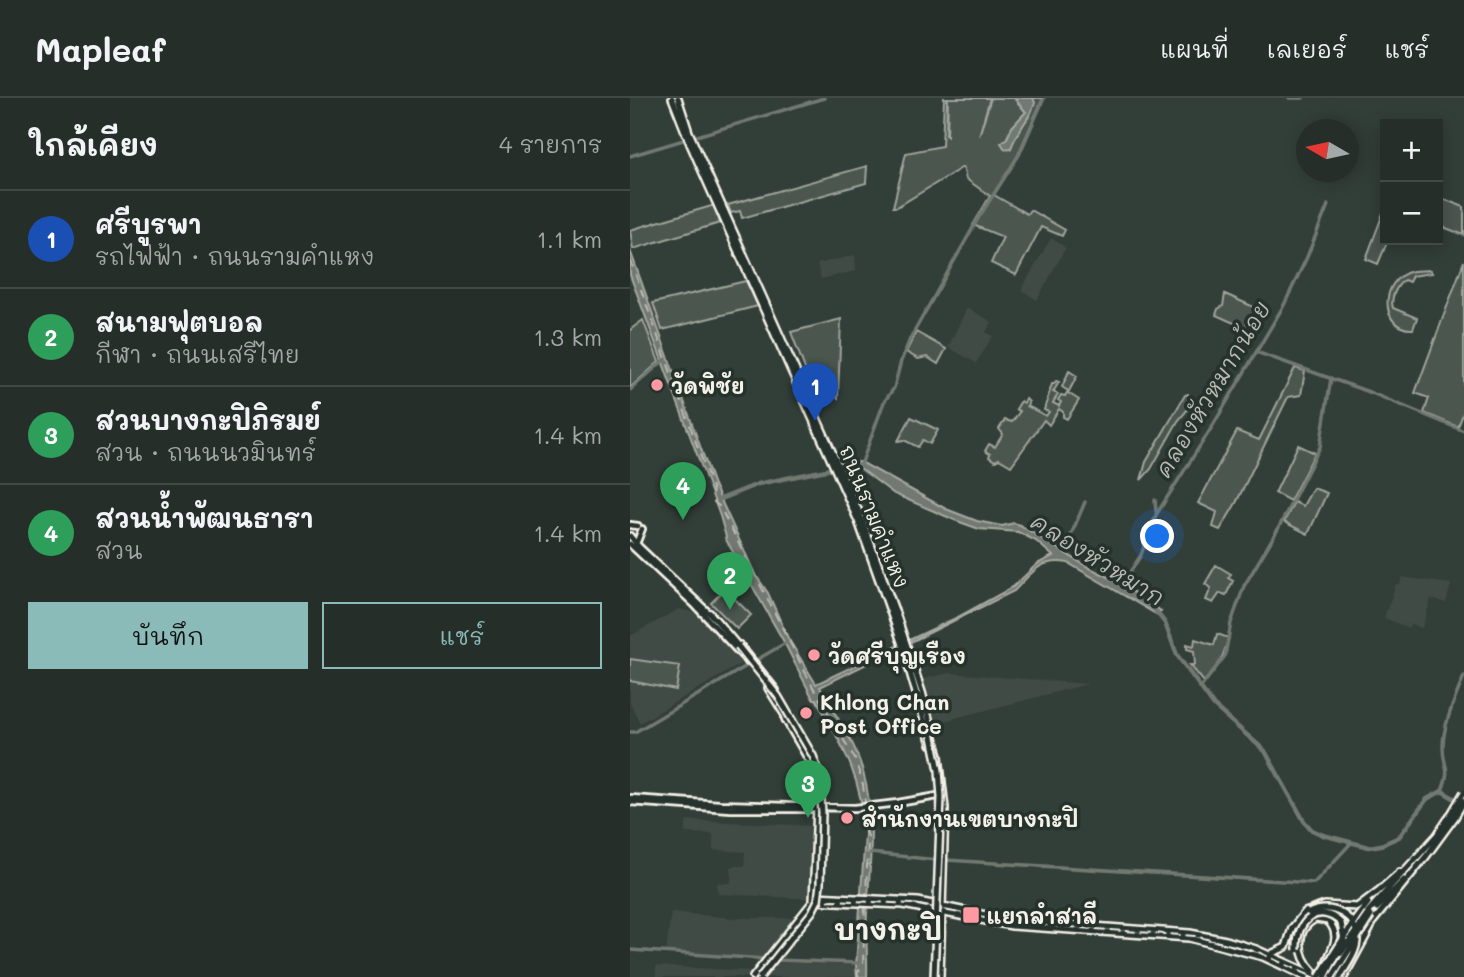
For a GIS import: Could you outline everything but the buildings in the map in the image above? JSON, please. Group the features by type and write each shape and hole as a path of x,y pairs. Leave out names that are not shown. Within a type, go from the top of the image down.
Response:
{"main road":[{"name":"ถนนรามคำแหง","path":"671,98 870,539 937,746 943,822 936,977"},
{"name":"ถนนรามคำแหง","path":"678,98 687,132"},
{"path":"630,524 640,527 633,544"},
{"path":"630,536 633,544 750,660 789,720 817,774 820,822 817,893 811,908 758,977"},
{"path":"633,544 710,613 782,699 816,758 821,776 817,899 758,977"},
{"path":"710,613 778,696 816,762 821,785 820,884 817,903 758,977"},
{"name":"ถนนรามคำแหง","path":"904,644 935,760 942,797 939,906 941,956 936,977"},
{"path":"768,688 812,765 816,778 821,807 815,886 817,899"},
{"name":"ถนนรามคำแหง","path":"916,689 931,733 941,797 936,977"},
{"path":"1453,815 1464,791"},
{"name":"ถนนรามคำแหง","path":"936,977 933,956 939,906 942,797"},
{"path":"630,800 790,807 871,807 942,797"},
{"path":"1390,887 1349,934 1328,964 1328,969 1339,973 1365,930 1427,855 1464,801"},
{"path":"1273,953 1286,947 1292,928 1305,912 1325,905 1357,907 1378,891 1440,836 1448,833 1461,814 1454,808 1439,828 1440,836"},
{"path":"1369,915 1427,855"},
{"path":"1324,977 1390,887 1413,861"},
{"path":"1326,962 1378,891"},
{"path":"817,899 928,903 1023,924 1190,935 1226,940 1324,977"},
{"path":"881,901 917,907 939,906"},
{"path":"1342,977 1387,904"},
{"path":"917,907 929,915 935,928"},
{"path":"1265,953 1281,954 1287,951 1294,931 1309,913 1322,909 1336,910 1353,923 1357,938 1342,977"},
{"path":"1329,914 1341,923 1344,932 1342,944 1324,977 1301,961 1297,950 1299,930 1308,919 1329,914"},
{"path":"1312,971 1301,953 1302,934 1311,921 1328,921 1335,930 1335,941 1326,962 1324,977"},
{"path":"1190,935 1248,952 1305,977"},
{"path":"933,956 941,956"}],"shaded area":[{"path":"944,98 947,98 947,137 948,98 990,98 979,136 991,98 1014,98 1026,112 1012,127 1007,138 1011,148 1018,131 1031,112 1033,98 1043,98 1018,155 994,195 1027,214 1030,210 1065,230 1062,236 1041,227 1016,275 991,263 1003,237 973,225 990,196 966,179 963,167 893,207 906,153 942,146"},
{"path":"1014,98 1033,98 1035,103 1011,148 1005,149 1001,143 1026,112"},
{"path":"867,166 866,183 742,218 740,211 731,213 728,205"},
{"path":"1443,199 1464,207 1464,235 1443,227"},
{"path":"715,205 720,223 633,249 630,230"},
{"path":"1380,221 1380,245 1386,245 1378,264 1366,259"},
{"path":"1051,238 1065,249 1037,300 1021,290"},
{"path":"630,250 714,485 755,574 768,593 788,638 816,684 960,616 1013,587 1037,564 1053,556 1036,541 1018,532 979,529 957,521 894,494 861,469 844,469 842,463 861,462 946,509 977,521 1002,526 1014,523 1020,525 1088,567 1117,581 1161,611 1156,614 1068,563 1050,563 1032,572 1014,591 820,687 853,745 868,793 871,853 866,922 867,977 857,977 856,965 865,834 860,795 850,763 725,538 720,516 630,275"},
{"path":"855,255 856,271 821,279 817,264"},
{"path":"1464,261 1464,411 1458,427 1424,413 1429,398 1415,393"},
{"path":"1430,270 1432,273 1412,276 1409,282 1404,280 1394,293 1393,308 1417,318 1413,329 1402,327 1394,322 1389,313 1389,293 1394,283 1402,276 1413,271"},
{"path":"746,281 758,306 662,330 653,303"},
{"path":"1225,294 1256,308 1245,328 1216,315 1218,309 1223,306"},
{"path":"967,308 992,322 986,332 993,336 976,363 948,347"},
{"path":"841,319 838,398 821,391 813,376 804,378 805,369 791,332"},
{"path":"643,320 659,362 630,388 630,330"},
{"path":"916,332 946,349 938,364 927,357 918,359 906,352"},
{"path":"1295,368 1305,371 1301,395 1288,397 1236,503 1220,530 1213,527 1217,512 1198,503 1237,431 1259,440"},
{"path":"1069,371 1077,376 1068,393 1079,400 1067,419 1059,409 1049,425 1044,420 1011,466 989,457 990,454 985,451 989,444 995,447 1003,434 999,429 1005,420 1012,422 1020,411 1016,409 1021,401 1024,403 1026,399 1029,402 1027,406 1046,416 1049,412 1044,410 1052,384 1056,381 1059,382 1053,392 1058,394 1053,403 1059,406 1061,395 1065,396 1068,391 1062,387"},
{"path":"1188,394 1193,403 1178,421 1151,469 1141,480 1146,462"},
{"path":"911,417 938,430 930,444 923,440 918,447 904,440 898,441"},
{"path":"1298,445 1315,453 1290,501 1275,493"},
{"path":"1313,488 1327,493 1308,534 1284,522 1294,502 1303,506"},
{"path":"1216,565 1231,574 1228,578 1233,581 1226,595 1220,593 1213,603 1206,600 1211,588 1205,584"},
{"path":"1402,577 1451,584 1446,603 1431,599 1422,628 1411,624 1409,628 1384,618 1396,584 1400,584"},
{"path":"725,589 751,615 737,629 711,603"},
{"path":"679,609 700,614 744,662 640,723 630,703 630,636"},
{"path":"1217,634 1229,638 1221,660 1204,682 1190,665 1195,665 1194,651 1187,649 1187,644 1194,646 1195,639 1214,645"},
{"path":"630,659 680,666 676,690 630,681"},
{"path":"950,673 1088,684 936,723 923,679"},
{"path":"687,820 815,826 812,899 718,894 717,883 731,883 731,866 744,866 745,852 713,850 713,834 685,833"},
{"path":"671,912 732,918 797,918 767,958 666,952"},
{"path":"776,962 856,965 857,977 765,977"},
{"path":"656,966 754,973 751,977 656,977"}],"waterway":[{"path":"630,156 824,98"},
{"path":"861,465 884,402 894,388 910,339 979,217 1019,155 1044,98"},
{"path":"1289,98 1303,98"},
{"name":"คลองหัวหมากน้อย","path":"1119,589 1141,555 1156,515 1284,305 1328,205"},
{"path":"1256,352 1369,392 1464,431"},
{"path":"630,390 664,360"},
{"path":"1202,686 1225,656 1231,623 1244,586 1278,529 1320,447 1331,378"},
{"name":"คลองหัวหมาก","path":"718,500 758,484 836,468"},
{"path":"1155,500 1156,512"},
{"path":"1065,549 1085,502"},
{"name":"คลองหัวหมาก","path":"1154,609 1165,623 1177,655 1214,706 1265,751 1304,821 1312,830 1369,847 1381,845 1399,837 1427,799 1442,791 1460,802"},
{"path":"630,732 635,732 787,642"},
{"path":"1442,791 1447,771 1443,754 1445,729 1464,676"},
{"path":"946,860 1314,883 1351,843"},
{"path":"870,853 937,860"},
{"path":"630,950 765,959"},
{"path":"777,960 858,963"}],"ferry route":[{"path":"630,259 712,487 714,502 720,507 815,691 855,759 863,785 868,828 865,832 868,836 866,898"},
{"path":"859,977 857,973 863,966 865,904"}],"railway":[{"path":"758,977 815,907 824,901 832,900 912,904 1011,923 1195,936 1258,952 1313,977"}],"place":[{"name":"วัดพิชัย","path":"657,385"},
{"name":"ศรีบูรพา","path":"815,421"},
{"name":"สวนน้ำพัฒนธารา","path":"683,520"},
{"name":"สนามฟุตบอล","path":"730,610"},
{"name":"วัดศรีบุญเรือง","path":"814,655"},
{"name":"Khlong Chan Post Office","path":"806,713"},
{"name":"สวนบางกะปิภิรมย์","path":"808,818"},
{"name":"สำนักงานเขตบางกะปิ","path":"847,818"},
{"name":"แยกลำสาลี","path":"971,915"}],"district":[{"name":"บางกะปิ","path":"888,929"}]}
